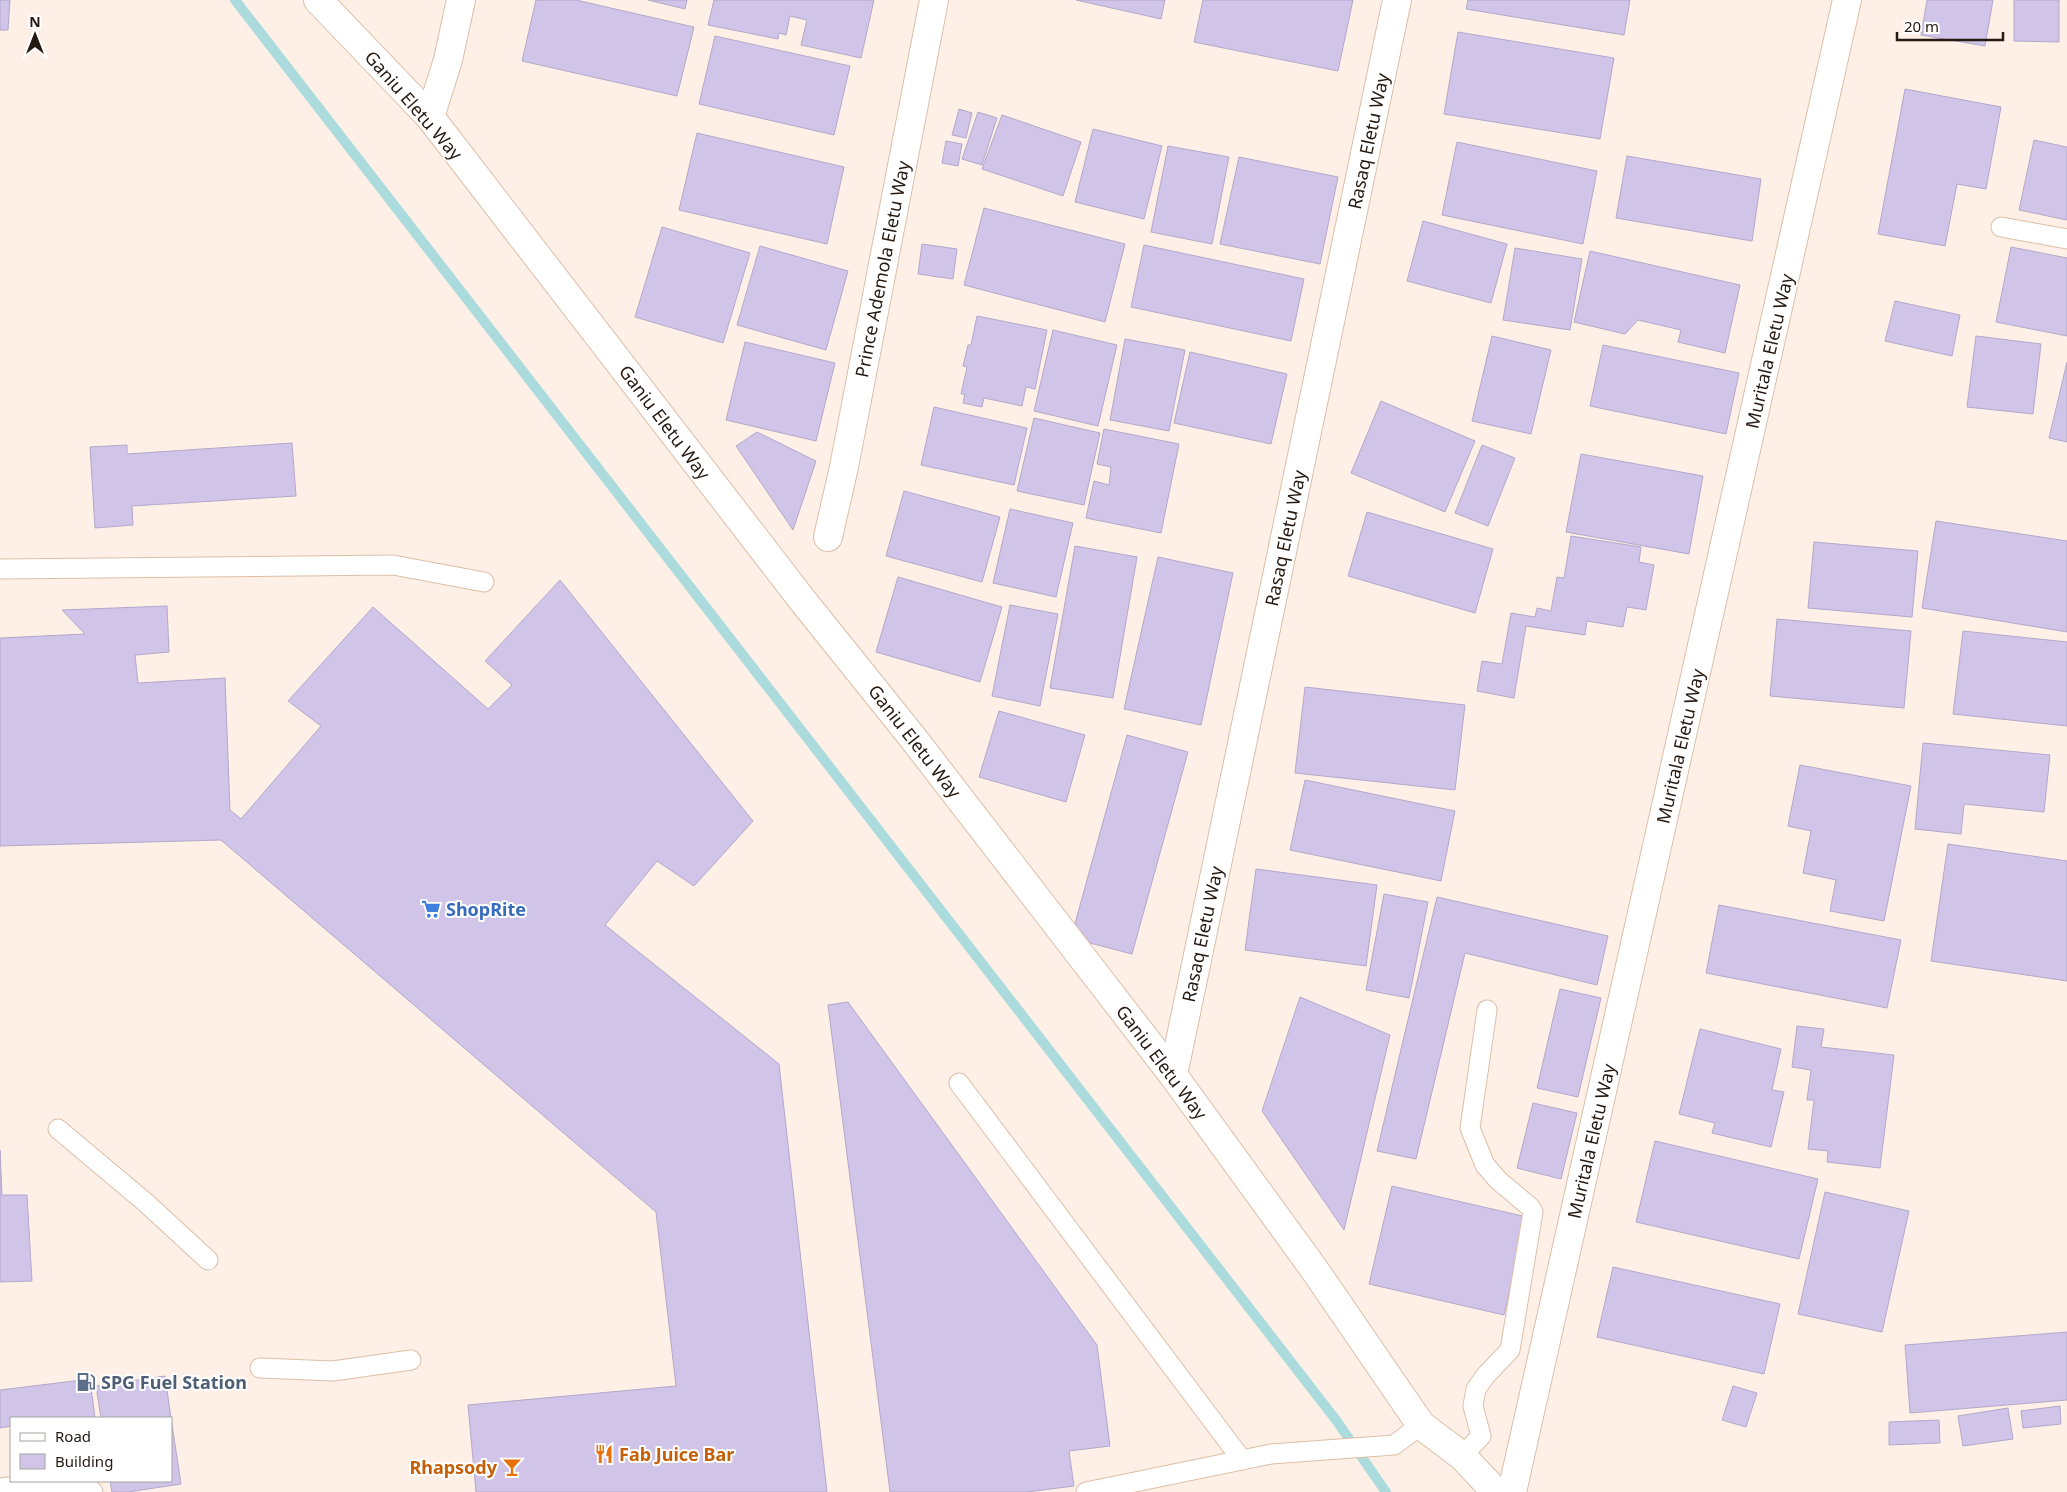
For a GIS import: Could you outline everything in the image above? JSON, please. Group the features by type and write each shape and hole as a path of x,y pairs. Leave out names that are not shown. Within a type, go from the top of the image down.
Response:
{"street":[{"name":"Ganiu Eletu Way","path":"318,0 430,118 803,601 913,738 1173,1076 1314,1269 1421,1425 1462,1456 1496,1492"},
{"path":"430,118 448,60 461,0"},
{"name":"Prince Ademola Eletu Way","path":"828,537 844,466 934,0"},
{"name":"Rasaq Eletu Way","path":"1173,1076 1398,0"},
{"name":"Muritala Eletu Way","path":"1512,1492 1847,0"}],"lane":[{"path":"2001,227 2067,239"},
{"path":"0,569 393,565 484,582"},
{"path":"1462,1456 1481,1436 1473,1406 1476,1389 1486,1375 1510,1350 1533,1212 1530,1207 1498,1180 1485,1165 1470,1128 1488,1010"},
{"path":"959,1083 1242,1460"},
{"path":"58,1129 145,1202 208,1260"},
{"path":"260,1368 333,1370 411,1360"},
{"path":"1086,1492 1271,1454 1394,1445 1421,1425"},
{"path":"0,1488 73,1483 89,1487 93,1492"}],"building":[{"path":"0,0 10,0 8,30 0,30"},
{"path":"536,0 576,0 694,27 677,96 522,61"},
{"path":"648,0 687,0 685,9"},
{"path":"714,0 874,0 861,58 801,45 807,20 790,16 786,35 779,33 778,39 708,25"},
{"path":"1076,0 1165,0 1161,19"},
{"path":"1203,0 1353,0 1338,71 1194,42"},
{"path":"1468,0 1630,0 1624,35 1466,9"},
{"path":"1927,0 1993,0 1985,46 1921,35"},
{"path":"2014,0 2059,0 2059,42 2014,41"},
{"path":"1458,32 1614,58 1600,139 1444,114"},
{"path":"715,36 850,66 834,135 699,104"},
{"path":"1905,89 2001,107 1986,189 1957,184 1945,246 1878,234"},
{"path":"959,109 972,113 966,138 952,135"},
{"path":"978,112 997,118 982,165 962,159"},
{"path":"1002,115 1081,142 1063,196 982,169"},
{"path":"1093,129 1162,146 1144,219 1075,202"},
{"path":"697,133 844,167 827,244 679,210"},
{"path":"2034,140 2067,147 2067,220 2019,210"},
{"path":"946,141 962,144 958,166 942,163"},
{"path":"1457,142 1597,171 1583,244 1442,215"},
{"path":"1168,146 1229,157 1212,244 1151,232"},
{"path":"1627,156 1761,179 1752,241 1616,218"},
{"path":"1239,157 1338,177 1320,264 1220,244"},
{"path":"984,208 1125,244 1105,322 964,285"},
{"path":"1423,221 1507,244 1491,303 1407,281"},
{"path":"662,227 750,253 723,343 635,317"},
{"path":"922,244 957,249 953,279 918,274"},
{"path":"1144,245 1304,279 1291,341 1131,307"},
{"path":"760,246 848,271 826,350 737,325"},
{"path":"2011,247 2067,258 2067,336 1996,322"},
{"path":"1515,248 1582,259 1570,330 1503,320"},
{"path":"1590,251 1740,285 1725,353 1678,342 1681,330 1638,320 1625,334 1574,322"},
{"path":"1895,301 1960,315 1952,356 1885,341"},
{"path":"977,316 1047,330 1035,389 1026,387 1022,406 984,398 982,407 963,403 965,394 961,394 967,367 963,366 968,345 971,345"},
{"path":"1053,330 1117,345 1098,426 1034,411"},
{"path":"1492,336 1551,350 1531,434 1472,421"},
{"path":"1976,336 2041,344 2033,414 1967,407"},
{"path":"1125,339 1185,350 1169,431 1110,420"},
{"path":"745,342 835,363 816,441 726,420"},
{"path":"1603,345 1739,373 1726,434 1590,406"},
{"path":"1190,352 1287,374 1271,444 1174,423"},
{"path":"2067,362 2067,442 2049,438"},
{"path":"1381,401 1475,441 1445,512 1351,473"},
{"path":"934,407 1027,428 1014,485 921,465"},
{"path":"1034,418 1100,433 1084,505 1017,491"},
{"path":"1104,429 1179,444 1161,533 1086,518 1094,481 1109,485 1111,467 1097,464"},
{"path":"757,432 816,461 793,530 736,446"},
{"path":"292,443 296,496 132,506 133,525 95,528 90,447 127,445 127,454"},
{"path":"1482,445 1515,458 1488,526 1455,513"},
{"path":"1581,454 1703,476 1689,554 1566,532"},
{"path":"904,491 1000,517 982,582 886,556"},
{"path":"1010,509 1073,523 1056,597 993,583"},
{"path":"1367,512 1493,549 1475,613 1348,576"},
{"path":"1936,521 2067,541 2067,632 1922,608"},
{"path":"1571,536 1641,547 1639,562 1654,565 1646,610 1627,607 1623,627 1587,621 1585,635 1526,626 1514,698 1477,691 1482,661 1502,664 1511,613 1535,617 1537,608 1551,611 1557,577 1564,578"},
{"path":"1814,542 1918,551 1912,617 1808,608"},
{"path":"1075,546 1137,557 1113,698 1050,688"},
{"path":"1158,557 1233,573 1201,725 1124,709"},
{"path":"898,577 1002,607 980,682 876,652"},
{"path":"560,580 753,821 694,886 657,861 605,925 779,1064 827,1492 476,1492 468,1405 676,1386 656,1212 221,840 0,846 0,638 85,634 62,610 167,606 169,652 135,655 138,683 225,678 230,810 241,819 321,726 288,701 373,607 488,709 512,685 485,661"},
{"path":"1010,605 1058,614 1040,706 992,696"},
{"path":"1777,619 1911,631 1904,708 1770,696"},
{"path":"1963,631 2067,642 2067,726 1953,714"},
{"path":"1305,687 1465,705 1455,790 1295,773"},
{"path":"999,711 1085,735 1066,802 979,777"},
{"path":"1127,735 1188,752 1132,954 1071,938"},
{"path":"1923,743 2050,755 2044,812 1964,804 1961,834 1915,829"},
{"path":"1800,765 1911,786 1884,921 1830,911 1836,880 1803,873 1811,831 1788,826"},
{"path":"1305,780 1455,811 1441,881 1290,850"},
{"path":"1948,844 2067,861 2067,981 1931,961"},
{"path":"1256,869 1377,885 1366,966 1245,950"},
{"path":"1384,894 1428,902 1409,998 1366,990"},
{"path":"1437,897 1608,936 1597,985 1465,953 1416,1159 1377,1151"},
{"path":"1719,905 1901,940 1887,1008 1706,973"},
{"path":"1560,989 1601,998 1578,1097 1537,1088"},
{"path":"1300,997 1390,1035 1344,1230 1262,1111"},
{"path":"848,1002 1097,1345 1110,1446 1069,1451 1074,1486 1027,1492 890,1492 828,1005"},
{"path":"1797,1026 1824,1029 1821,1047 1894,1055 1880,1168 1827,1162 1828,1151 1808,1149 1814,1100 1807,1100 1811,1070 1792,1067"},
{"path":"1700,1029 1781,1049 1772,1090 1784,1092 1771,1147 1712,1133 1715,1123 1679,1114"},
{"path":"1533,1103 1577,1113 1561,1179 1517,1168"},
{"path":"1655,1141 1818,1179 1799,1259 1636,1222"},
{"path":"0,1150 2,1195 27,1195 32,1281 0,1282"},
{"path":"1392,1186 1527,1217 1504,1315 1369,1284"},
{"path":"1825,1192 1909,1211 1882,1332 1798,1314"},
{"path":"1613,1267 1780,1304 1764,1374 1597,1337"},
{"path":"2067,1332 2067,1400 1910,1413 1905,1345"},
{"path":"165,1376 171,1417 101,1417 96,1386"},
{"path":"90,1379 95,1417 10,1417 10,1426 0,1428 0,1390"},
{"path":"1733,1386 1757,1393 1746,1427 1722,1420"},
{"path":"2060,1406 2061,1424 2023,1428 2021,1411"},
{"path":"2008,1408 2013,1439 1963,1446 1958,1416"},
{"path":"1939,1420 1940,1443 1889,1445 1889,1422"},
{"path":"172,1425 181,1484 128,1492 112,1492 110,1482 172,1482"}],"waterway":[{"path":"235,0 1336,1420 1386,1492"}],"place":[{"name":"ShopRite","path":"431,909"},
{"name":"SPG Fuel Station","path":"86,1382"},
{"name":"Fab Juice Bar","path":"604,1454"},
{"name":"Rhapsody","path":"512,1467"}]}
